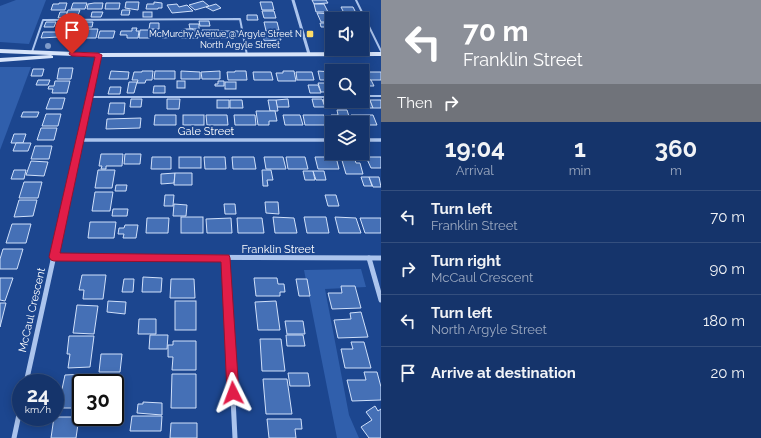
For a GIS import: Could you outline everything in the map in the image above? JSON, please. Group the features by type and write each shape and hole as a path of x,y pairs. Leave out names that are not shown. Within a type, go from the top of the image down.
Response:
{"street":[{"path":"293,0 309,54"},
{"name":"North Argyle Street","path":"0,51 98,55 247,55 381,52"},
{"name":"North Argyle Street","path":"0,60 98,55"},
{"name":"McCaul Crescent","path":"28,374 81,140 98,55"},
{"name":"Gale Street","path":"81,140 325,140"},
{"path":"369,140 381,140"},
{"name":"Franklin Street","path":"54,257 381,258"},
{"path":"226,258 235,438"},
{"path":"369,258 381,300"},
{"path":"14,438 17,426"}],"lane":[{"path":"356,0 381,52"},
{"path":"32,52 43,20 240,19 247,55"},
{"path":"90,97 325,96"},
{"path":"369,96 381,96"}],"shaded area":[{"path":"16,0 46,0 29,44 0,42 0,6"},
{"path":"0,67 31,67 0,150"},
{"path":"361,269 366,287 325,289 349,415 359,438 337,438 304,270"}],"building":[{"path":"312,0 326,0 328,3 314,4"},
{"path":"203,1 209,6 195,10 189,5"},
{"path":"126,2 139,2 138,10 125,8"},
{"path":"154,2 162,3 162,8 146,9 147,4 154,4"},
{"path":"260,2 272,2 274,10 262,10"},
{"path":"67,3 65,10 51,10 53,4"},
{"path":"73,3 87,3 85,9 71,9"},
{"path":"103,3 102,9 87,9 88,4"},
{"path":"106,3 120,3 119,9 105,9"},
{"path":"177,4 179,7 187,5 193,11 172,13 167,5"},
{"path":"216,4 221,8 213,11 206,7"},
{"path":"314,4 324,4 328,12 325,12 316,12"},
{"path":"341,7 353,7 356,12 344,12"},
{"path":"68,10 80,10 78,15 74,15 72,18 67,18"},
{"path":"122,10 130,10 129,15 121,15"},
{"path":"262,11 274,11 276,18 264,18"},
{"path":"60,12 67,12 66,17 58,18"},
{"path":"92,12 103,12 101,17 91,17"},
{"path":"143,12 152,12 152,17 143,17"},
{"path":"317,13 325,14 325,22 321,22"},
{"path":"247,15 257,15 258,20 247,20"},
{"path":"199,21 209,21 210,26 200,26"},
{"path":"46,22 56,22 54,27 44,27"},
{"path":"82,22 80,28 69,28 71,23"},
{"path":"83,22 93,22 92,27 81,27"},
{"path":"264,22 277,22 279,30 266,31"},
{"path":"150,23 159,23 159,29 149,29"},
{"path":"320,23 325,23 325,27 321,27"},
{"path":"189,24 199,24 199,29 190,29"},
{"path":"132,28 137,28 136,31 139,31 138,38 127,38 127,35 120,35 121,31 132,31"},
{"path":"84,29 98,29 96,38 86,38 87,35 82,35"},
{"path":"184,29 193,29 193,31 198,31 198,38 181,38 181,31"},
{"path":"62,30 78,30 77,35 71,35 70,38 59,38"},
{"path":"140,30 157,30 156,35 150,35 150,38 139,38"},
{"path":"202,30 219,30 219,38 208,38 208,35 202,35"},
{"path":"100,31 115,31 113,38 98,38"},
{"path":"220,31 238,31 239,37 221,38"},
{"path":"43,32 60,32 58,37 41,38"},
{"path":"162,32 179,32 179,37 162,38"},
{"path":"263,33 279,33 281,40 264,41"},
{"path":"59,68 73,68 71,79 57,79"},
{"path":"33,69 44,69 42,76 31,76"},
{"path":"111,71 129,72 128,79 109,79"},
{"path":"153,71 152,80 146,80 145,83 137,83 138,80 132,80 134,72"},
{"path":"155,71 175,71 175,79 154,79"},
{"path":"181,71 200,72 200,79 181,79"},
{"path":"220,71 220,79 202,79 201,72"},
{"path":"246,71 247,80 228,80 227,72"},
{"path":"283,71 294,71 296,81 278,81 276,73 283,73"},
{"path":"318,71 325,72 325,80 320,80"},
{"path":"253,72 271,72 273,80 254,80"},
{"path":"296,72 312,72 314,80 297,80"},
{"path":"369,72 381,72 381,80 369,80"},
{"path":"38,80 50,80 48,85 36,85"},
{"path":"369,80 371,80 374,86 369,86"},
{"path":"55,81 70,81 67,93 52,93 53,89 48,89 49,86 54,86"},
{"path":"177,81 185,81 185,88 177,88"},
{"path":"218,81 224,81 224,86 215,86 215,84 218,84"},
{"path":"129,82 137,82 134,93 127,93"},
{"path":"225,82 236,82 236,89 225,89"},
{"path":"318,83 325,83 325,92 321,92"},
{"path":"308,85 318,85 321,93 310,93"},
{"path":"154,86 165,86 165,93 153,93"},
{"path":"110,87 121,87 120,94 108,94"},
{"path":"50,98 65,98 62,109 46,109"},
{"path":"131,99 142,99 141,107 130,107"},
{"path":"167,99 180,99 179,109 167,109"},
{"path":"288,99 289,107 277,107 276,100"},
{"path":"312,99 322,99 325,107 314,107"},
{"path":"217,100 229,100 229,108 217,108"},
{"path":"230,100 242,100 243,108 230,108"},
{"path":"268,100 276,100 278,111 270,111"},
{"path":"370,100 373,108 369,108"},
{"path":"370,100 381,100 381,108 373,108"},
{"path":"110,103 125,103 124,114 108,114"},
{"path":"337,110 347,110 349,116 331,115 338,115"},
{"path":"256,111 275,111 277,121 269,121 269,125 258,125"},
{"path":"23,112 39,112 37,117 21,117"},
{"path":"46,114 61,114 58,126 42,126"},
{"path":"155,115 176,115 176,125 154,125"},
{"path":"183,115 204,115 204,125 183,125"},
{"path":"206,115 227,115 228,125 207,125"},
{"path":"234,115 255,115 256,125 235,125"},
{"path":"283,115 300,115 303,125 285,125"},
{"path":"303,115 324,115 325,125 305,125"},
{"path":"373,115 377,125 369,125 369,116 351,116"},
{"path":"141,118 140,128 106,129 107,119"},
{"path":"41,128 57,128 54,140 37,140"},
{"path":"14,134 26,134 23,143 11,143"},
{"path":"16,143 31,143 28,151 13,151"},
{"path":"35,146 52,146 49,159 31,159"},
{"path":"101,154 123,154 122,166 106,166 106,169 101,169 102,166 99,166"},
{"path":"125,154 141,154 140,164 124,164"},
{"path":"152,157 171,157 171,169 151,169"},
{"path":"179,157 201,157 201,168 179,168"},
{"path":"204,157 225,157 226,169 205,169"},
{"path":"232,157 254,157 256,169 233,169"},
{"path":"264,157 283,157 286,169 266,169"},
{"path":"286,157 305,157 308,169 288,169"},
{"path":"315,157 325,157 325,160 337,160 339,169 318,169"},
{"path":"369,157 381,157 381,168 371,168 367,160 369,160"},
{"path":"342,160 355,160 356,163 360,163 363,174 346,174"},
{"path":"31,161 48,162 44,176 26,175"},
{"path":"14,170 26,170 24,179 11,179"},
{"path":"98,170 115,170 112,188 95,188"},
{"path":"262,170 271,170 273,180 267,180 268,186 263,186"},
{"path":"303,171 313,171 315,180 305,180"},
{"path":"313,171 324,171 326,180 316,180"},
{"path":"175,173 174,183 161,184 161,174"},
{"path":"175,173 192,173 192,185 174,185"},
{"path":"361,177 369,177 372,186 364,186"},
{"path":"369,177 379,177 381,187 373,187"},
{"path":"24,182 42,182 38,198 19,198"},
{"path":"116,185 127,185 126,191 115,191"},
{"path":"95,192 113,192 110,211 92,211"},
{"path":"165,195 174,195 173,206 164,206"},
{"path":"325,195 336,195 339,206 328,206"},
{"path":"19,200 37,200 33,216 14,217"},
{"path":"265,202 278,202 279,214 266,213"},
{"path":"174,204 187,205 186,216 173,216"},
{"path":"224,204 235,204 236,214 225,214"},
{"path":"113,209 128,209 127,216 112,216"},
{"path":"181,217 203,217 203,233 181,233"},
{"path":"273,217 294,218 297,233 275,233"},
{"path":"304,217 326,217 329,233 307,233"},
{"path":"335,217 356,218 361,233 339,233"},
{"path":"147,218 169,218 168,233 146,233"},
{"path":"231,218 232,233 207,233 206,219"},
{"path":"237,218 262,218 264,233 238,233"},
{"path":"360,218 381,218 381,233 365,233"},
{"path":"90,222 116,222 114,238 88,238"},
{"path":"12,224 31,224 26,243 6,243"},
{"path":"125,225 138,225 136,238 123,238 124,234 118,234 119,228 124,228"},
{"path":"3,249 23,249 17,269 0,269 0,259"},
{"path":"82,275 106,275 103,299 83,299 84,290 79,290"},
{"path":"143,277 162,278 161,292 142,292"},
{"path":"0,278 13,278 5,301 0,300"},
{"path":"254,278 277,278 278,284 284,284 285,292 280,292 280,296 256,296"},
{"path":"124,279 134,279 133,292 122,292"},
{"path":"171,279 194,279 195,298 170,298"},
{"path":"296,279 307,279 310,296 299,296"},
{"path":"341,286 355,286 361,308 332,309 328,293 342,293"},
{"path":"108,301 126,302 125,314 107,312"},
{"path":"175,301 196,301 196,330 175,330"},
{"path":"276,301 280,330 258,330 255,302"},
{"path":"0,303 6,303 0,327"},
{"path":"77,305 98,306 94,334 73,333"},
{"path":"361,312 368,337 338,338 334,320 351,319 350,313"},
{"path":"139,319 156,319 156,334 138,334"},
{"path":"285,321 303,321 305,334 287,334"},
{"path":"150,335 168,335 167,349 149,349"},
{"path":"286,335 303,335 305,346 287,346"},
{"path":"69,336 94,336 90,367 68,368 70,354 67,354"},
{"path":"260,339 281,339 285,371 262,371"},
{"path":"173,341 196,341 196,370 172,370 173,357 168,357 168,345 173,345"},
{"path":"351,342 364,342 371,368 345,368 341,349 353,349"},
{"path":"101,354 122,354 120,372 99,372"},
{"path":"364,372 377,372 381,387 381,400 352,401 347,380 366,380"},
{"path":"288,373 308,373 310,386 290,386"},
{"path":"172,374 196,374 196,408 171,408"},
{"path":"65,375 72,375 72,408 64,408"},
{"path":"263,379 287,379 292,414 266,414"},
{"path":"143,402 162,403 162,415 137,413 138,404 143,404"},
{"path":"375,406 378,411 381,409 381,438 369,438 361,427 372,420 366,412"},
{"path":"132,416 162,416 161,431 130,431"},
{"path":"64,417 72,417 72,426 78,426 76,438 51,438 53,426 64,426"},
{"path":"267,419 301,419 302,429 295,429 296,438 269,438"},
{"path":"171,423 197,423 197,438 170,438"}],"place":[{"name":"McMurchy Avenue @ Argyle Street N","path":"310,34"}],"route":[{"path":"72,54 98,55 81,140 54,257 226,258 233,393"}]}
